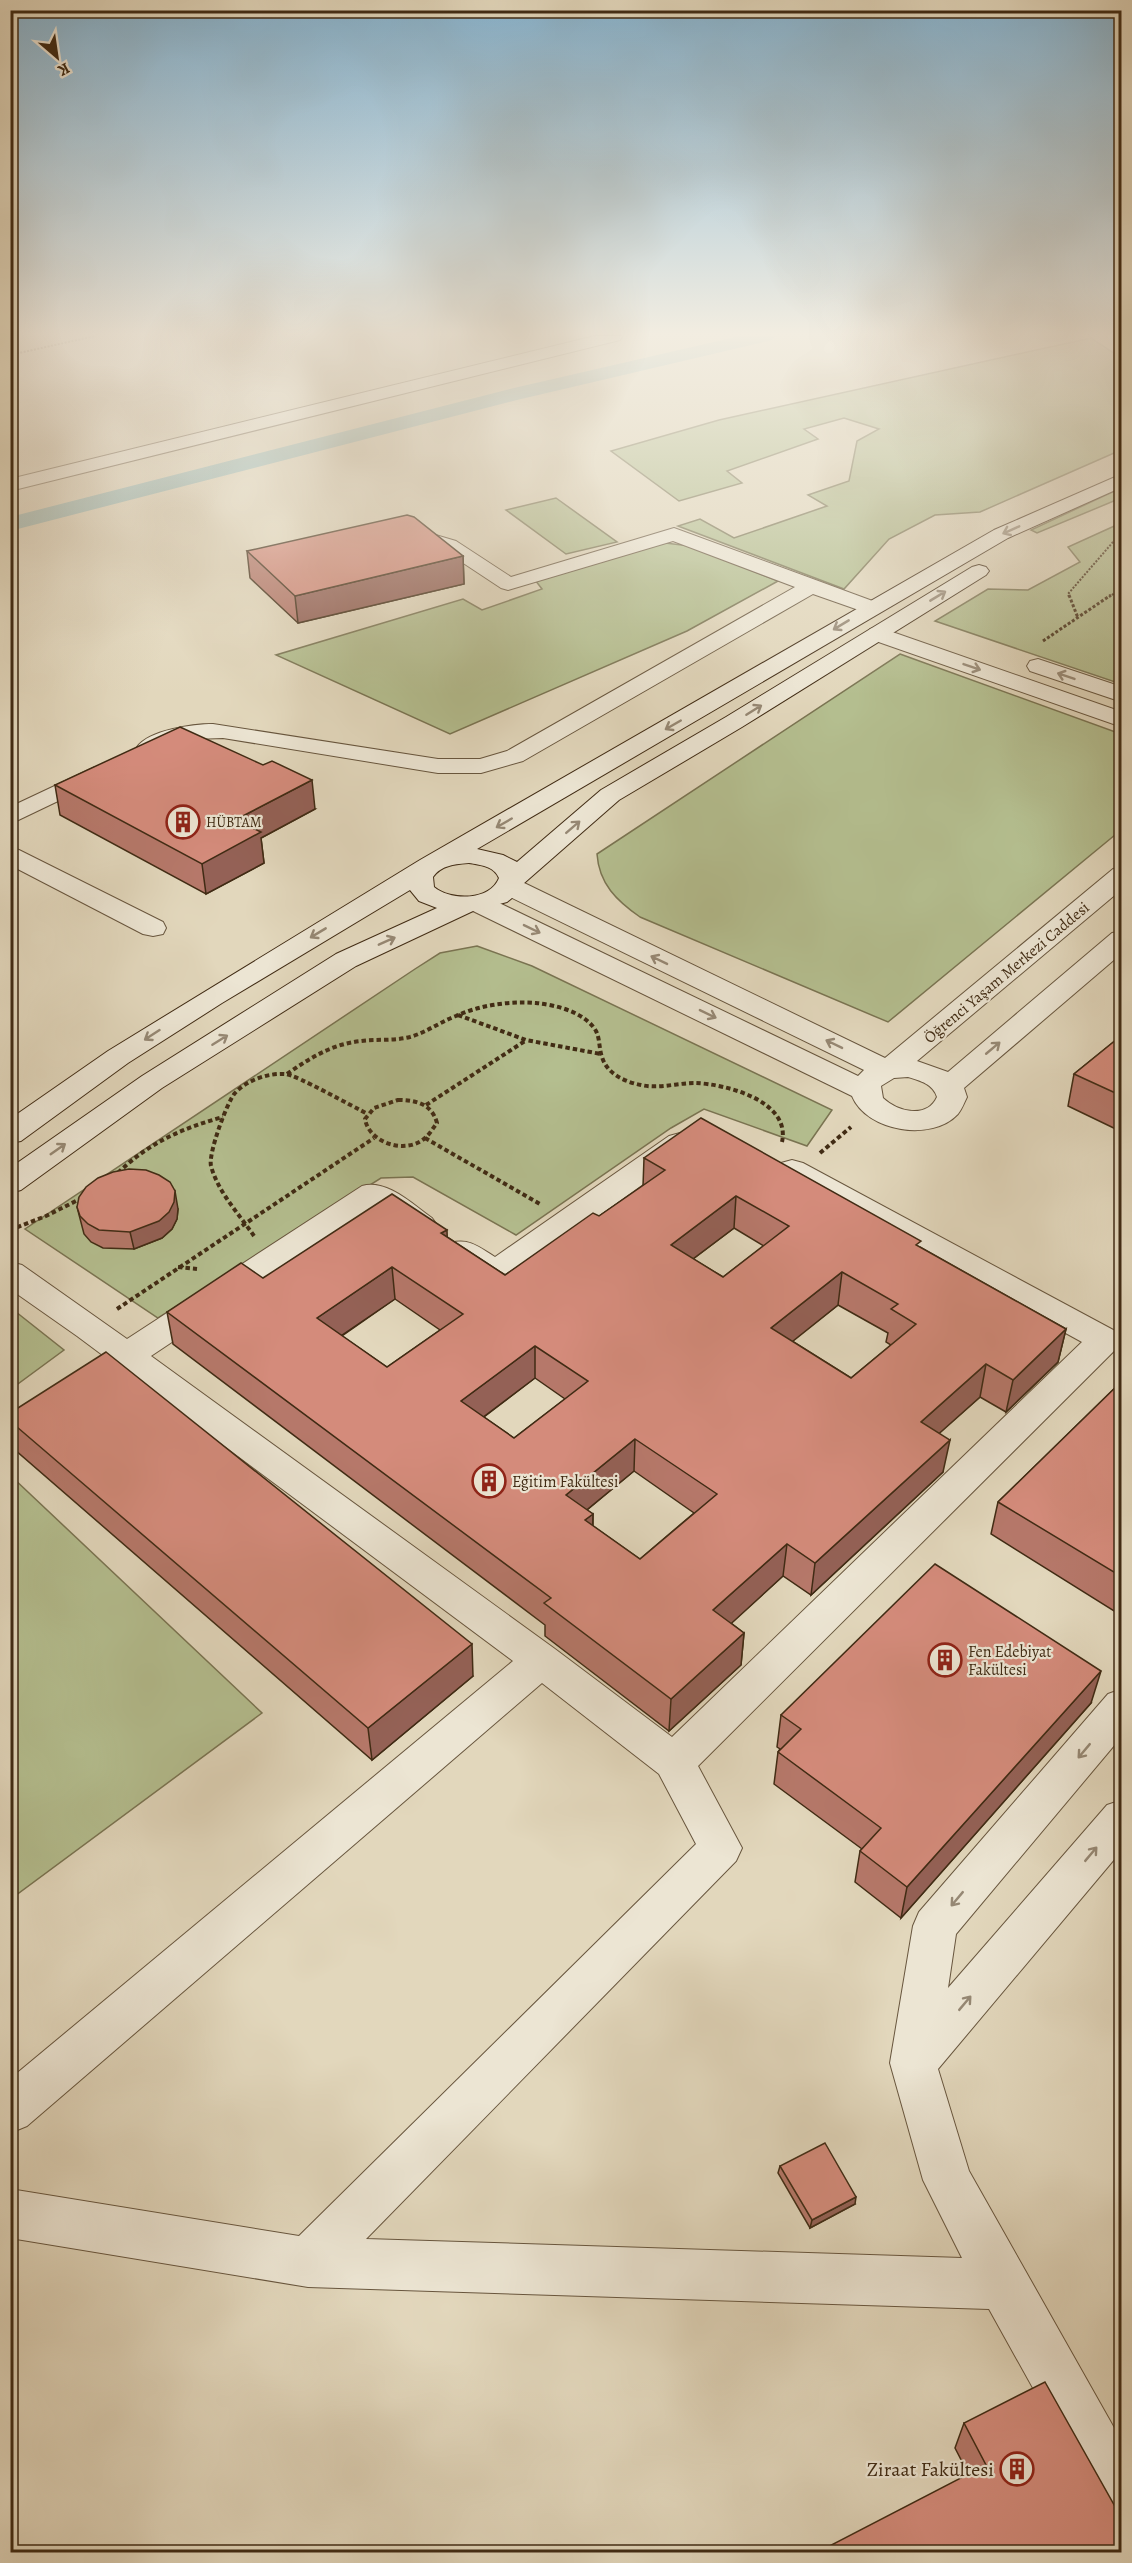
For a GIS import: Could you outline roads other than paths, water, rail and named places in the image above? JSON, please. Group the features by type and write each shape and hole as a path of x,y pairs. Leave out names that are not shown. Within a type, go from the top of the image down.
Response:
{"street":[{"path":"10,484 126,456"},
{"path":"10,1134 118,1057 212,997 432,865 870,608 1001,534 1122,480"},
{"path":"1041,540 1122,503"},
{"path":"401,531 449,545 508,585 674,534 870,608"},
{"path":"10,1183 152,1082 346,960 472,905 494,900 610,795 878,634 911,623 999,560"},
{"path":"10,817 168,737 199,730 223,730 438,766 481,766 515,756 812,586"},
{"path":"878,634 1122,720"},
{"path":"1017,659 1122,695"},
{"path":"10,855 153,928"},
{"path":"512,883 512,872 505,865 489,858 469,855 432,865 420,879 421,887 426,894 436,900 472,905 870,1099 889,1117 920,1121 934,1118 946,1112 952,1104 953,1095 949,1086 928,1072 909,1068 889,1069 875,1074 866,1084 870,1099"},
{"name":"Öğrenci Yaşam Merkezi Caddesi","path":"889,1069 1122,875"},
{"path":"512,883 889,1069"},
{"path":"949,1086 1122,939"},
{"path":"127,1355 373,1193 495,1273 707,1124"},
{"path":"674,1762 1105,1340 780,1163"},
{"path":"10,1273 127,1355 541,1660 674,1762 721,1848 308,2262"},
{"path":"10,2110 541,1660"},
{"path":"1122,1706 935,1926 914,2063 947,2180 1122,2495"},
{"path":"914,2063 1122,1818"},
{"path":"10,2213 308,2262 1003,2284"}],"waterway":[{"path":"10,524 275,456"}],"place":[{"name":"HÜBTAM","path":"183,822"},
{"name":"Eğitim Fakültesi","path":"489,1481"},
{"name":"Fen Edebiyat Fakültesi","path":"945,1660"},
{"name":"Ziraat Fakültesi","path":"1017,2469"}]}
